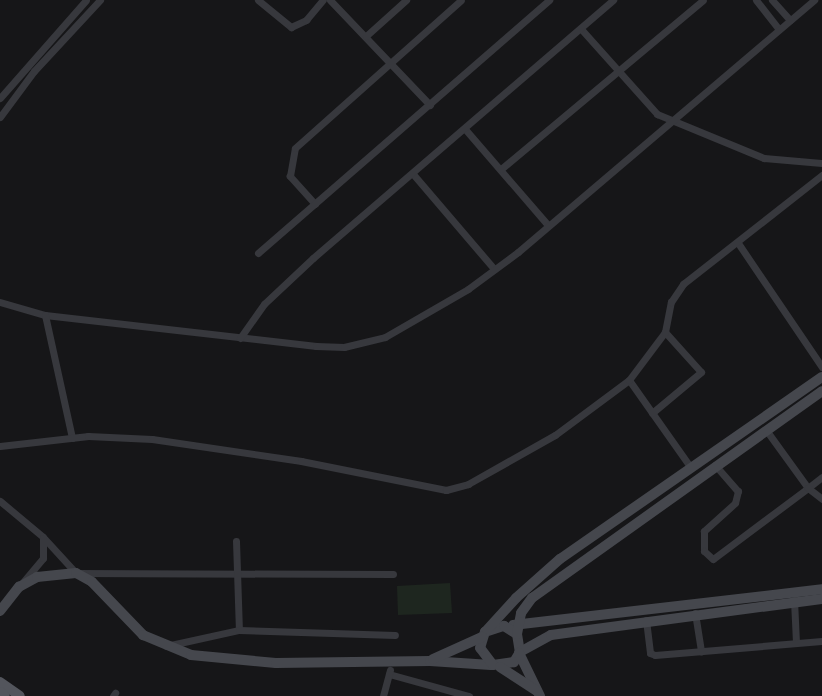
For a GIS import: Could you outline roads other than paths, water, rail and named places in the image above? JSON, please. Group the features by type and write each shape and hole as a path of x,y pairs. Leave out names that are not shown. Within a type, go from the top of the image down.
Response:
{"main road":[{"path":"538,694 481,654 484,634 560,559 822,377"},
{"path":"538,694 519,653 516,629 532,598 822,391"},
{"path":"0,611 19,587 37,577 76,573 92,582 143,635 164,646 223,660 393,663 430,661 496,666 509,664 519,653 551,635 695,612 822,599"},
{"path":"430,661 497,626 516,629 822,589"},
{"path":"0,682 20,696"},
{"path":"0,692 5,696"}],"street":[{"path":"0,98 49,38 86,0"},
{"path":"0,117 57,46 100,0"},
{"path":"258,0 291,27 306,20 323,0"},
{"path":"330,0 391,61 430,105"},
{"path":"366,36 406,0"},
{"path":"315,204 290,176 295,148 461,0"},
{"path":"258,253 549,0"},
{"path":"240,338 264,304 582,30 613,0"},
{"path":"501,169 703,0"},
{"path":"756,0 779,29"},
{"path":"772,0 790,20"},
{"path":"0,302 45,315 240,338 316,346 364,343 416,321 494,270 814,0"},
{"path":"582,30 657,114 764,158 822,163"},
{"path":"49,38 57,46"},
{"path":"466,129 548,225"},
{"path":"413,174 494,270"},
{"path":"0,446 72,438 152,439 301,461 446,490 480,479 555,435 629,380 664,331 671,302 683,284 822,175"},
{"path":"738,243 822,367"},
{"path":"45,315 72,438"},
{"path":"652,413 701,372 664,331"},
{"path":"629,380 691,468"},
{"path":"766,430 808,488 822,499"},
{"path":"715,465 738,491 735,503 704,531 704,551 713,558 822,477"},
{"path":"0,501 43,537 76,573 393,574"},
{"path":"19,587 43,558 43,537"},
{"path":"236,541 235,575 239,630"},
{"path":"794,600 796,643"},
{"path":"695,612 701,652"},
{"path":"645,619 650,653 701,652 822,641"},
{"path":"164,646 239,630 395,635"},
{"path":"383,696 393,663"},
{"path":"389,674 469,696"}]}
